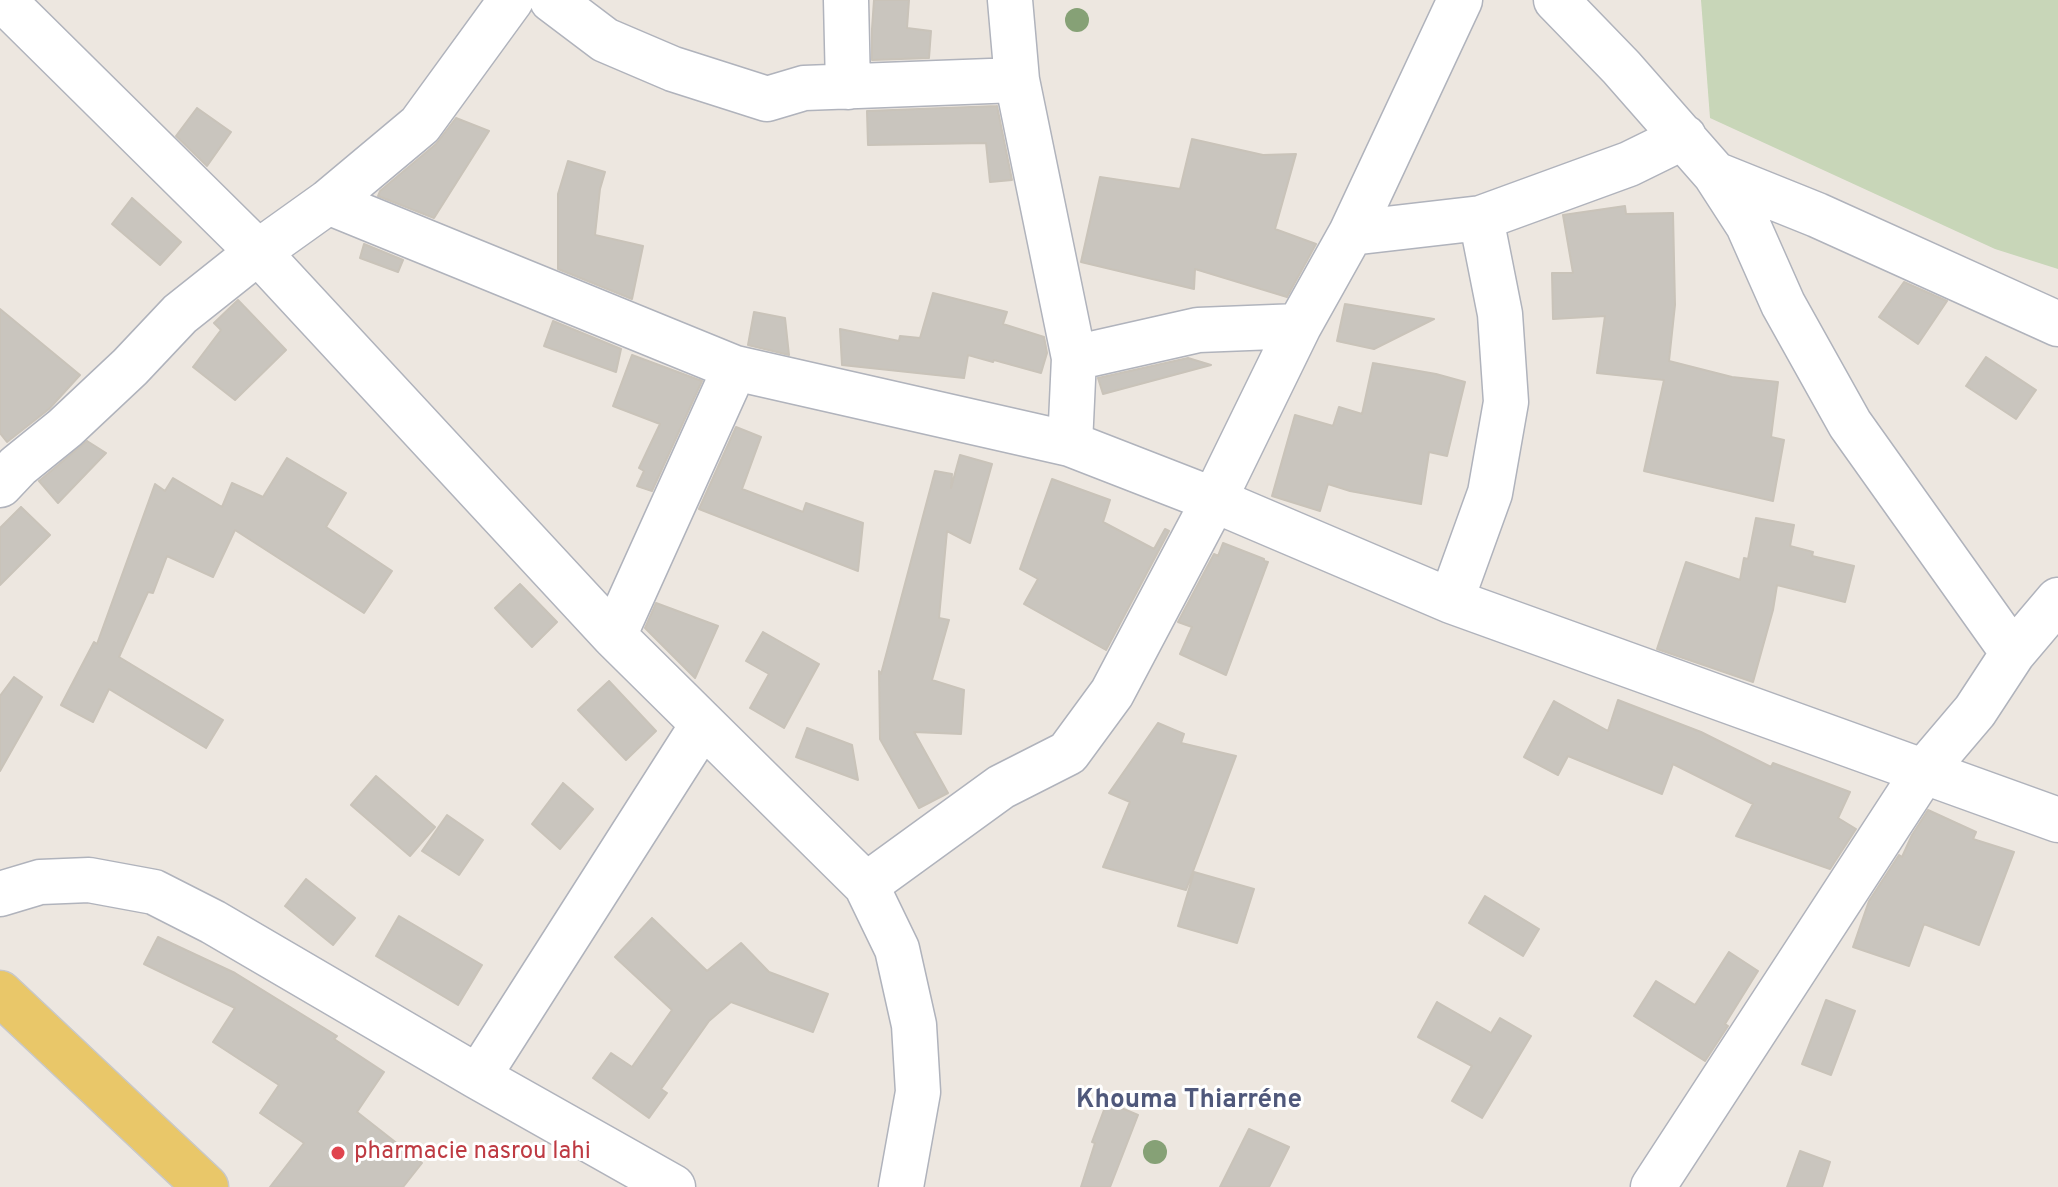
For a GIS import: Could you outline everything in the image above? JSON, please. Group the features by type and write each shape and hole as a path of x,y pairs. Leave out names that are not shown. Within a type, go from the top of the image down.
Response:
{"main road":[{"path":"0,993 206,1187"}],"street":[{"path":"3,0 258,252 614,636 866,885 897,949 914,1025 918,1092 901,1187"},
{"path":"0,485 119,377 180,314 328,202 420,125 511,0"},
{"path":"552,0 605,40 673,69 767,99 804,88 1017,80"},
{"path":"846,0 848,87"},
{"path":"1010,0 1017,80 1074,358 1070,444"},
{"path":"866,885 1001,787 1068,753 1112,693 1214,500 1299,326 1351,233 1460,0"},
{"path":"1556,0 1621,67 1715,174 1748,225 1783,304 1850,424 2013,653"},
{"path":"1351,233 1481,218 1629,164 1684,137"},
{"path":"1715,174 1817,215 2058,324"},
{"path":"328,202 735,368 1070,444 1214,500 1451,601 2058,820"},
{"path":"1451,601 1490,493 1506,402 1500,314 1481,218"},
{"path":"1074,358 1198,330 1299,326"},
{"path":"614,636 735,368"},
{"path":"1653,1187 1924,771 1975,711 2013,653 2058,600"},
{"path":"478,1077 703,724"},
{"path":"0,894 40,882 89,880 154,892 213,922 673,1187"}],"green space":[{"path":"1701,0 2058,0 2058,269 1995,249 1710,118"}],"building":[{"path":"874,0 909,0 907,28 931,31 929,58 872,60"},
{"path":"997,106 1012,180 990,182 986,143 868,145 867,111"},
{"path":"197,108 231,132 207,166 176,136"},
{"path":"456,118 489,131 434,218 378,196 436,144"},
{"path":"1192,139 1263,155 1296,154 1275,229 1316,244 1287,297 1195,269 1194,289 1081,262 1100,177 1180,189"},
{"path":"568,161 605,172 595,235 643,246 632,299 558,269 558,194"},
{"path":"132,198 181,242 160,265 112,224"},
{"path":"1625,206 1626,214 1673,213 1675,305 1669,361 1732,377 1778,382 1771,437 1784,440 1773,501 1644,471 1664,380 1597,373 1605,316 1553,319 1552,273 1573,273 1563,215"},
{"path":"364,244 403,260 398,272 360,258"},
{"path":"1904,282 1947,301 1918,344 1879,317"},
{"path":"933,293 1007,312 1003,324 1044,337 1047,353 1041,373 968,355 964,378 842,365 840,329 899,341 900,336 920,338"},
{"path":"238,300 286,350 235,400 193,367 221,330 214,323"},
{"path":"1345,304 1434,319 1374,349 1337,341"},
{"path":"0,309 80,375 49,409 7,442 0,433"},
{"path":"754,312 785,318 789,355 748,345"},
{"path":"553,321 621,349 616,372 544,346"},
{"path":"632,355 702,381 652,491 637,486 644,471 639,468 660,424 613,406"},
{"path":"1986,357 2036,390 2016,419 1966,386"},
{"path":"1188,358 1211,365 1103,394 1098,378"},
{"path":"1373,363 1465,382 1447,456 1429,452 1421,504 1328,484 1320,511 1272,496 1295,415 1333,426 1339,407 1362,414"},
{"path":"736,427 761,437 742,489 803,512 806,503 863,523 858,571 699,509"},
{"path":"87,441 106,453 58,503 39,481"},
{"path":"960,455 992,464 970,543 947,531 939,618 949,620 932,680 964,690 961,734 914,732 948,793 919,808 880,739 879,671 881,674 935,471 952,474 951,488"},
{"path":"287,458 346,493 326,527 392,571 364,613 235,530 213,577 167,556 153,593 148,592 119,657 223,720 206,748 109,689 93,722 61,705 94,642 97,644 155,484 165,491 173,478 222,507 232,483 263,497"},
{"path":"1052,479 1110,500 1103,522 1154,549 1165,529 1169,531 1106,650 1024,604 1038,579 1020,569"},
{"path":"21,507 50,535 0,585 0,528"},
{"path":"1756,518 1794,525 1790,546 1813,552 1812,556 1854,566 1845,602 1777,585 1753,682 1657,649 1686,562 1740,580 1744,558 1748,559"},
{"path":"1223,543 1268,562 1226,675 1180,654 1192,627 1178,622"},
{"path":"520,584 557,622 532,647 495,608"},
{"path":"656,603 718,626 695,678 645,628"},
{"path":"763,632 819,664 784,728 750,708 769,674 746,661"},
{"path":"14,677 42,697 0,771 0,696"},
{"path":"609,681 656,731 626,760 578,710"},
{"path":"1618,700 1701,732 1771,767 1773,763 1850,792 1838,818 1856,829 1830,869 1736,836 1753,804 1673,764 1662,794 1568,756 1558,775 1524,757 1554,701 1608,731"},
{"path":"1158,723 1184,734 1181,743 1236,756 1186,890 1103,867 1130,802 1109,793"},
{"path":"807,728 852,745 858,780 796,757"},
{"path":"376,776 435,827 410,856 351,805"},
{"path":"563,783 593,809 560,849 532,824"},
{"path":"1928,810 1976,832 1973,839 2014,852 1979,945 1924,924 1909,966 1853,947 1869,901 1899,855 1902,857"},
{"path":"447,815 483,840 459,875 422,851"},
{"path":"1194,872 1254,889 1237,943 1178,926"},
{"path":"306,879 355,918 333,945 285,906"},
{"path":"1485,896 1539,929 1523,956 1469,923"},
{"path":"399,916 482,965 458,1005 376,956"},
{"path":"652,918 707,971 741,943 769,972 828,994 813,1032 731,1002 709,1021 661,1089 667,1093 649,1118 593,1078 611,1053 632,1067 672,1010 615,957"},
{"path":"158,937 235,973 337,1036 334,1039 384,1072 357,1112 422,1163 403,1187 270,1187 304,1143 260,1113 279,1085 213,1042 235,1008 144,964"},
{"path":"1729,952 1758,971 1705,1061 1634,1016 1656,981 1695,1005"},
{"path":"1826,1000 1855,1011 1831,1075 1802,1064"},
{"path":"1437,1002 1491,1033 1500,1018 1531,1036 1482,1118 1452,1101 1472,1066 1418,1037"},
{"path":"1107,1102 1138,1115 1110,1187 1081,1187 1095,1143 1092,1142"},
{"path":"1249,1129 1289,1147 1269,1187 1220,1187"},
{"path":"1800,1151 1830,1162 1822,1187 1787,1187"}],"place":[{"name":"pharmacie nasrou lahi","path":"338,1153"}],"district":[{"name":"Khouma Thiarréne","path":"1189,1102"}]}
